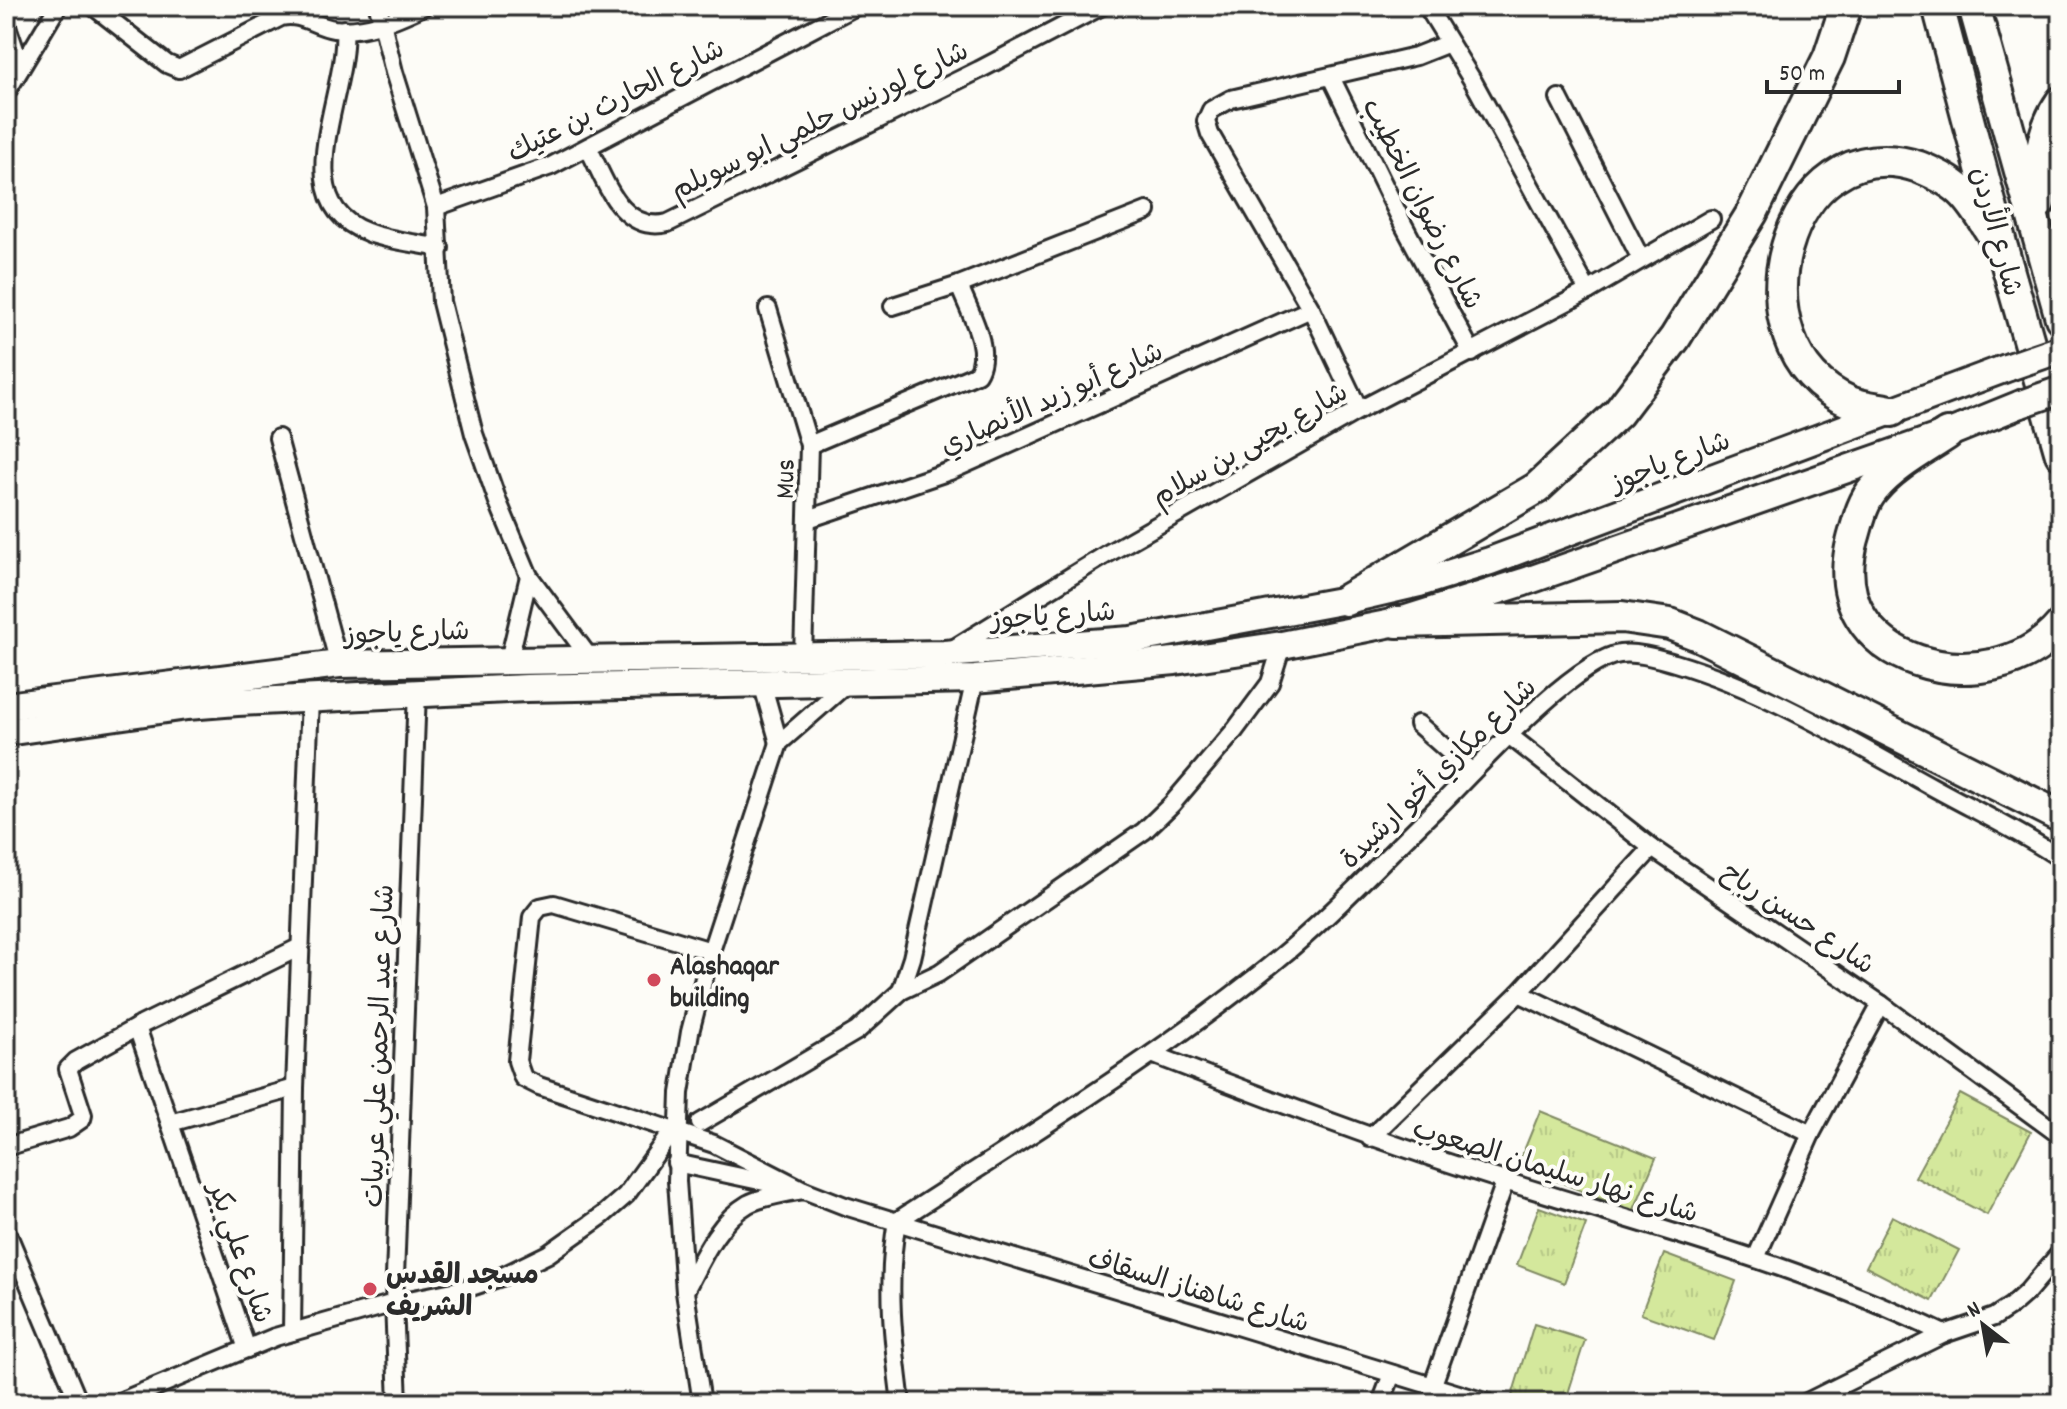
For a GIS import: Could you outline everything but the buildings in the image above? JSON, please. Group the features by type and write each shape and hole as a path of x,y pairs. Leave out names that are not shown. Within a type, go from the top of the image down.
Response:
{"highway":[{"path":"1346,600 1537,488 1618,413 1675,338 1752,213 1829,57 1846,6"},
{"name":"شارع الأردن","path":"1938,6 2061,454"},
{"name":"شارع الأردن","path":"1974,6 2061,318"},
{"path":"2041,245 2040,155 2061,102"},
{"path":"1892,411 1853,404 1837,396 1805,369 1793,349 1781,304 1781,271 1789,241 1805,208 1840,173 1855,165 1872,160 1898,161 1927,170 1964,194 2003,251"},
{"path":"1947,434 1886,478 1867,499 1848,563 1848,586 1858,612 1868,627 1898,654 1944,668 1968,668 2021,655 2050,637 2061,625"},
{"path":"1397,622 1622,617 1670,624 1698,635 2061,817"}],"main road":[{"name":"شارع ياجوز","path":"6,706 339,664 944,654 1131,640 1346,600 1419,583 1490,561 2061,349"},
{"name":"شارع ياجوز","path":"6,732 187,706 310,697 417,691 975,679 1175,661 1282,645 1397,622 1563,568 1947,434 2061,390"}],"street":[{"path":"6,93 58,6"},
{"path":"93,6 167,64 179,69 281,17 301,16 320,25 344,29 384,24 424,6"},
{"path":"378,6 394,72 436,207 441,302 461,389 490,480 529,576 592,661"},
{"name":"شارع الحارث بن عتيك","path":"436,207 519,179 588,147 856,6"},
{"name":"شارع لورنس حلمي ابو سويلم","path":"588,147 616,203 626,213 646,224 668,223 1102,6"},
{"path":"1427,6 1508,144 1588,291"},
{"path":"6,23 21,67"},
{"path":"344,29 346,55 330,119 324,164 330,201 340,216 369,233 440,248"},
{"path":"1359,410 1311,309 1207,128 1207,115 1217,105 1260,92 1416,56 1449,43"},
{"name":"شارع رضوان الخطيب","path":"1331,77 1403,224 1472,353"},
{"path":"1559,98 1641,259"},
{"path":"893,306 959,285 1147,211"},
{"name":"شارع يحيى بن سلام","path":"944,654 1107,554 1359,410 1588,291 1711,219"},
{"path":"809,445 977,374 984,359 959,285"},
{"name":"Mus","path":"768,309 809,445 803,657"},
{"name":"شارع أبو زيد الأنصاري","path":"808,519 950,471 1311,309"},
{"path":"278,438 339,664"},
{"path":"509,660 529,576"},
{"path":"700,1123 857,1031 901,991 946,968 1144,831 1172,804 1235,730 1270,683 1282,645"},
{"name":"شارع مكازي أخو ارشيدة","path":"897,1221 1152,1054 1233,995 1322,922 1472,772 1569,681 1595,661 1619,654 1648,655 1705,672 1820,725 2061,859"},
{"path":"901,991 912,958 975,679"},
{"path":"702,1403 685,1292 676,1163 680,1093 690,1032 711,951 779,743 850,681"},
{"path":"762,683 779,743"},
{"name":"شارع عبد الرحمن علي عربيات","path":"398,1403 394,1303 417,691"},
{"path":"292,1332 295,1088 310,697"},
{"path":"1418,724 1472,772"},
{"name":"شارع حسن رباح","path":"1510,736 1652,848 1881,1004 2061,1136"},
{"path":"1370,1138 1519,993 1652,848"},
{"path":"711,951 554,904 546,903 540,907 532,917 517,1061 523,1078 714,1144 804,1190"},
{"path":"6,1147 79,1123 83,1115 68,1069 71,1065 137,1027 300,947"},
{"path":"1519,993 1811,1134"},
{"path":"1756,1258 1811,1134 1881,1004"},
{"name":"شارع علي بكر","path":"137,1027 247,1349 292,1332 394,1303 468,1288 501,1277 548,1254 626,1195 665,1141 678,1133"},
{"name":"شارع نهار سليمان الصعوب","path":"1152,1054 1370,1138 1837,1286 1944,1334"},
{"path":"170,1123 295,1088"},
{"path":"680,1093 714,1144"},
{"path":"676,1163 804,1190"},
{"path":"1432,1387 1505,1182"},
{"path":"685,1292 725,1224 748,1204 804,1190"},
{"name":"شارع شاهناز السقاف","path":"804,1190 1028,1264 1488,1403"},
{"path":"897,1221 890,1260 893,1338 901,1403"},
{"path":"6,1230 79,1403"},
{"path":"1805,1403 1944,1334 1994,1317 2011,1306 2061,1252"},
{"path":"117,1403 247,1349"},
{"path":"1381,1403 1392,1374"}],"green space":[{"path":"1960,1094 2031,1132 1987,1215 1915,1177"},
{"path":"1540,1111 1656,1158 1633,1212 1518,1165"},
{"path":"1539,1207 1586,1224 1564,1283 1517,1265"},
{"path":"1892,1216 1959,1250 1932,1301 1866,1267"},
{"path":"1664,1254 1736,1281 1714,1340 1641,1314"},
{"path":"1534,1324 1585,1340 1565,1403 1536,1403 1512,1396"}],"place":[{"name":"Alashaqar building","path":"654,980"},
{"name":"مسجد القدس الشريف","path":"370,1289"}]}
